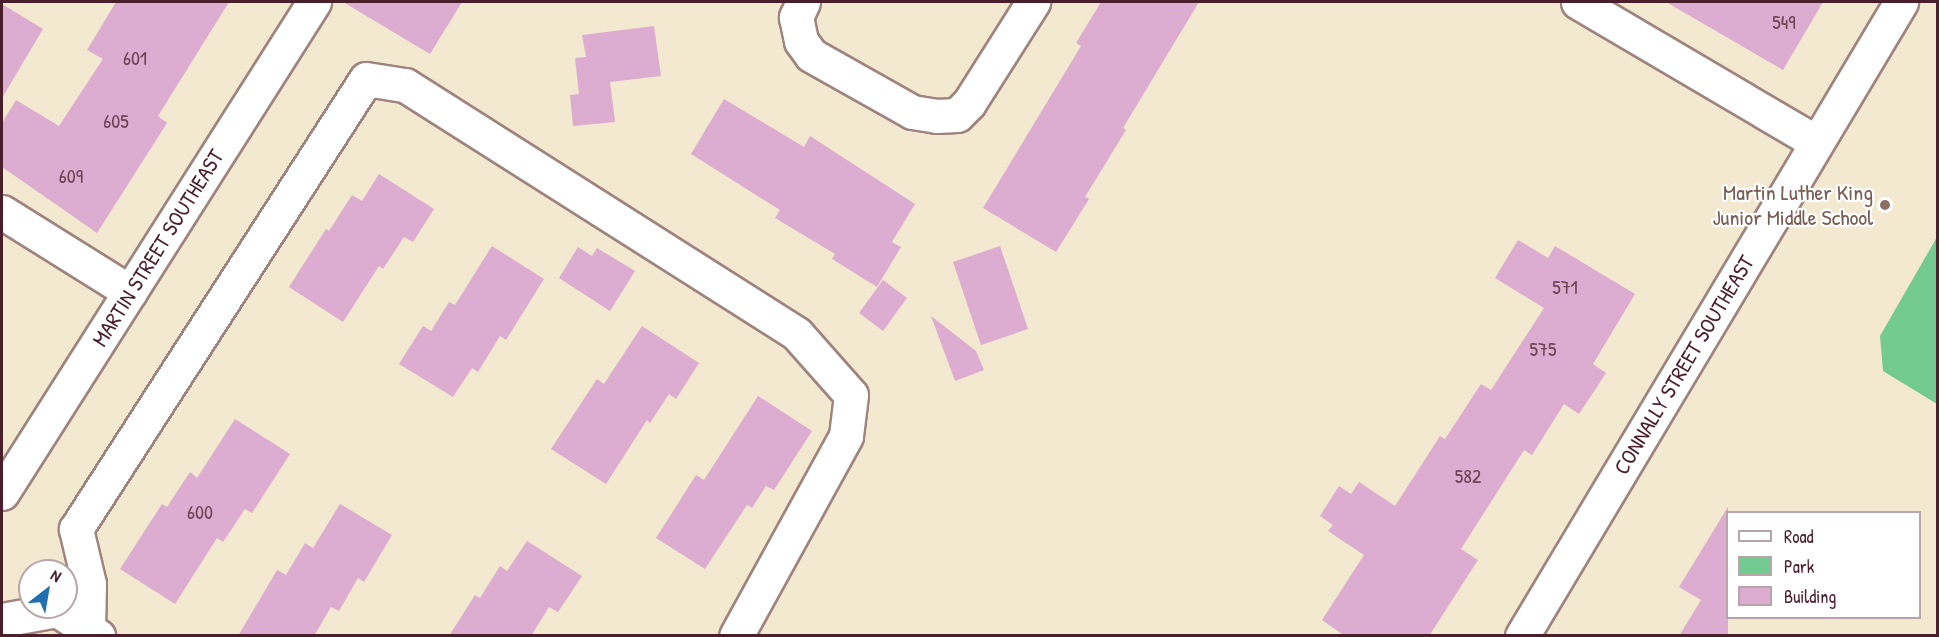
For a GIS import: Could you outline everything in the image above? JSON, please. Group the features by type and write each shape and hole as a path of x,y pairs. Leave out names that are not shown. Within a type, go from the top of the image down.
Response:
{"street":[{"name":"MARTIN STREET SOUTHEAST","path":"2,493 314,2"},
{"path":"802,2 796,17 801,41 811,55 912,112 957,115 969,103 1033,2"},
{"path":"1578,2 1816,142"},
{"name":"CONNALLY STREET SOUTHEAST","path":"1522,636 1901,2"},
{"path":"90,633 89,584 76,529 366,79 405,85 788,327 797,334 851,395 846,436 736,636"},
{"path":"2,213 130,292"},
{"path":"2,620 57,610 90,633"}],"green space":[{"path":"1937,237 1937,404 1883,371 1880,336"}],"building":[{"path":"116,2 229,2 158,116 167,123 97,233 2,167 2,123 16,100 59,126 103,59 87,50"},
{"path":"343,2 462,2 430,54"},
{"path":"1101,2 1199,2 1123,128 1126,130 1085,197 1089,199 1056,252 983,208 1081,46 1076,43"},
{"path":"1666,2 1823,2 1783,70"},
{"path":"2,4 43,29 2,98"},
{"path":"654,26 661,76 610,82 615,122 573,126 570,95 579,94 575,58 586,57 582,35"},
{"path":"724,99 804,147 810,136 915,204 892,242 901,247 877,287 832,259 835,254 775,218 780,210 691,154"},
{"path":"379,174 434,209 413,242 404,237 383,269 379,266 343,322 289,287 326,229 329,231 352,195 362,201"},
{"path":"1518,240 1548,258 1555,246 1635,294 1593,364 1606,373 1579,414 1564,404 1532,455 1524,450 1461,549 1478,560 1429,636 1345,636 1322,620 1364,555 1328,531 1333,525 1320,516 1339,486 1351,494 1359,482 1395,506 1440,436 1445,439 1481,384 1491,390 1544,308 1495,278"},
{"path":"492,246 544,279 506,340 500,336 478,372 472,368 453,397 399,364 423,326 431,331 449,302 455,305"},
{"path":"1000,246 1028,329 981,345 953,262"},
{"path":"578,247 592,256 597,248 635,271 610,311 559,278"},
{"path":"883,280 907,298 883,331 859,313"},
{"path":"931,316 976,351 984,370 955,381"},
{"path":"642,326 699,363 676,399 669,394 650,423 647,420 606,484 551,449 597,379 604,384"},
{"path":"758,396 812,431 774,490 766,486 752,508 747,505 705,569 656,538 696,475 704,480"},
{"path":"235,419 290,454 252,513 245,509 223,542 217,538 175,604 120,569 162,504 167,507 190,472 197,478"},
{"path":"340,504 392,535 364,582 358,578 339,611 331,607 314,636 238,636 277,570 286,575 305,543 313,548"},
{"path":"1728,507 1726,511 1726,619 1728,619 1728,636 1679,636 1701,600 1679,587"},
{"path":"527,541 582,576 558,612 549,607 531,636 449,636 475,595 480,598 500,566 507,571"}],"place":[{"name":"Martin Luther King Junior Middle School","path":"1885,205"}]}
